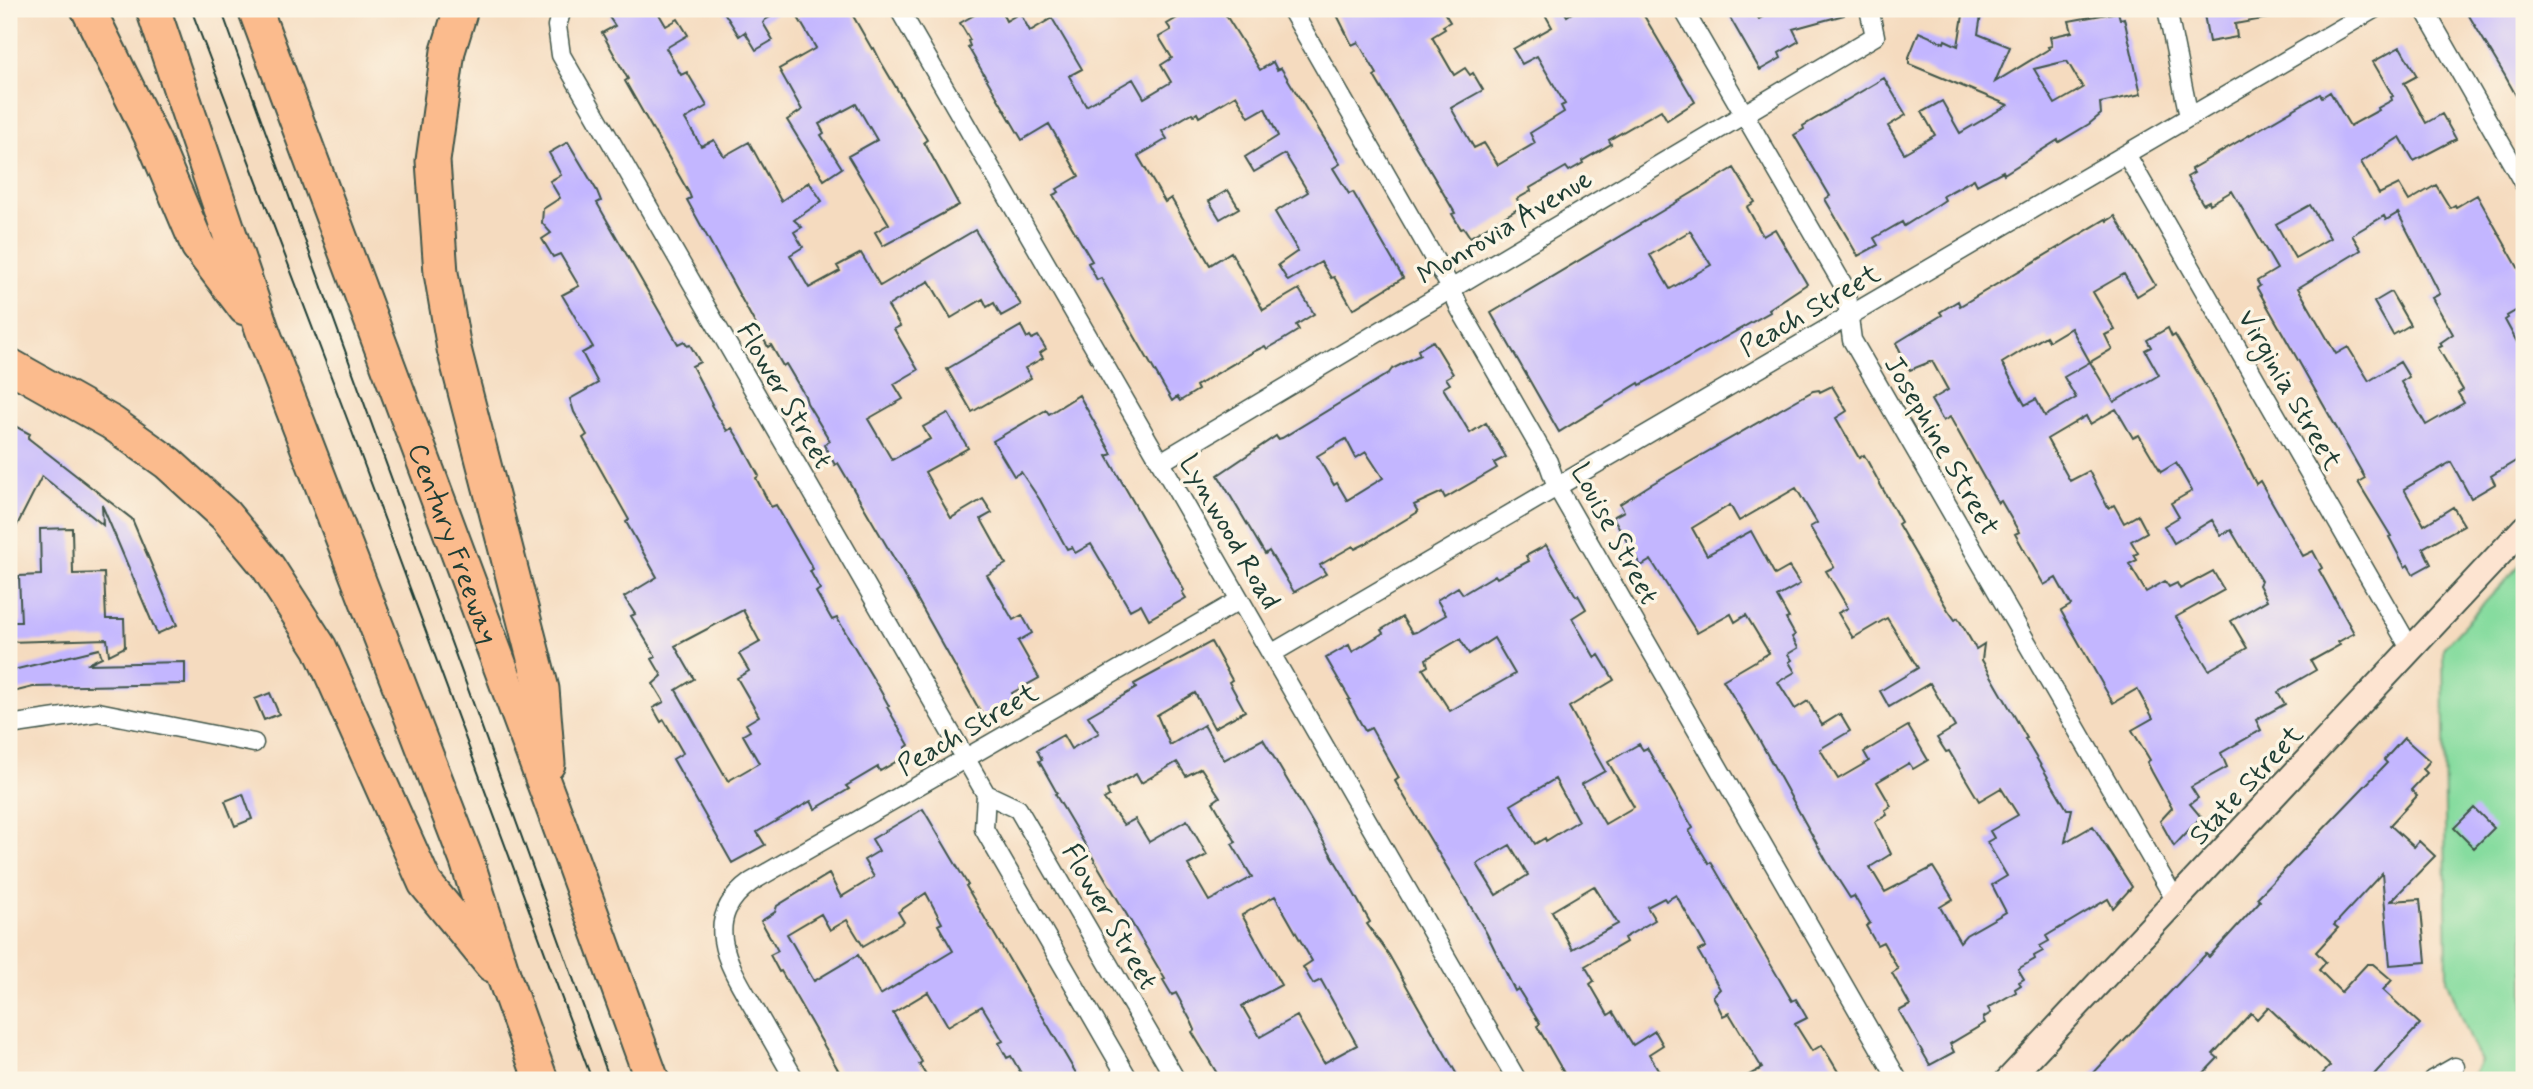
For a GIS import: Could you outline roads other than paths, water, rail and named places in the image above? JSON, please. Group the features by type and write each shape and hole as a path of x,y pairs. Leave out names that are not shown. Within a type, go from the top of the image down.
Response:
{"highway":[{"path":"88,9 154,142 198,246 263,332"},
{"path":"153,9 263,332 467,861 541,1080"},
{"name":"Century Freeway","path":"255,9 652,1080"},
{"path":"461,9 448,51 433,161 441,273 454,349 542,689 552,805"},
{"path":"9,365 112,423 168,463 225,515 268,567 320,648 425,883 505,980"}],"main road":[{"name":"State Street","path":"2008,1080 2524,528"}],"street":[{"name":"Lynwood Road","path":"899,9 1517,1080"},
{"name":"Louise Street","path":"1291,9 1548,462 1557,487 1898,1080"},
{"name":"Josephine Street","path":"1683,9 1845,288 1852,340 2176,901"},
{"name":"Monrovia Avenue","path":"1161,462 1875,36 1869,9"},
{"path":"2166,9 2189,117"},
{"name":"Peach Street","path":"1271,654 2374,9"},
{"path":"2424,9 2524,184"},
{"name":"Flower Street","path":"560,13 557,36 561,55 986,794 1018,809 1177,1080"},
{"name":"Virginia Street","path":"2126,154 2411,650"},
{"name":"Peach Street","path":"795,1080 728,964 722,936 727,909 736,895 751,882 1240,600"},
{"path":"9,725 98,712 254,743"},
{"path":"986,794 984,830 1129,1080"},
{"path":"2432,1080 2455,1067"}],"tram line":[{"path":"191,9 351,429 592,1080"},
{"path":"221,9 610,1080"}]}
